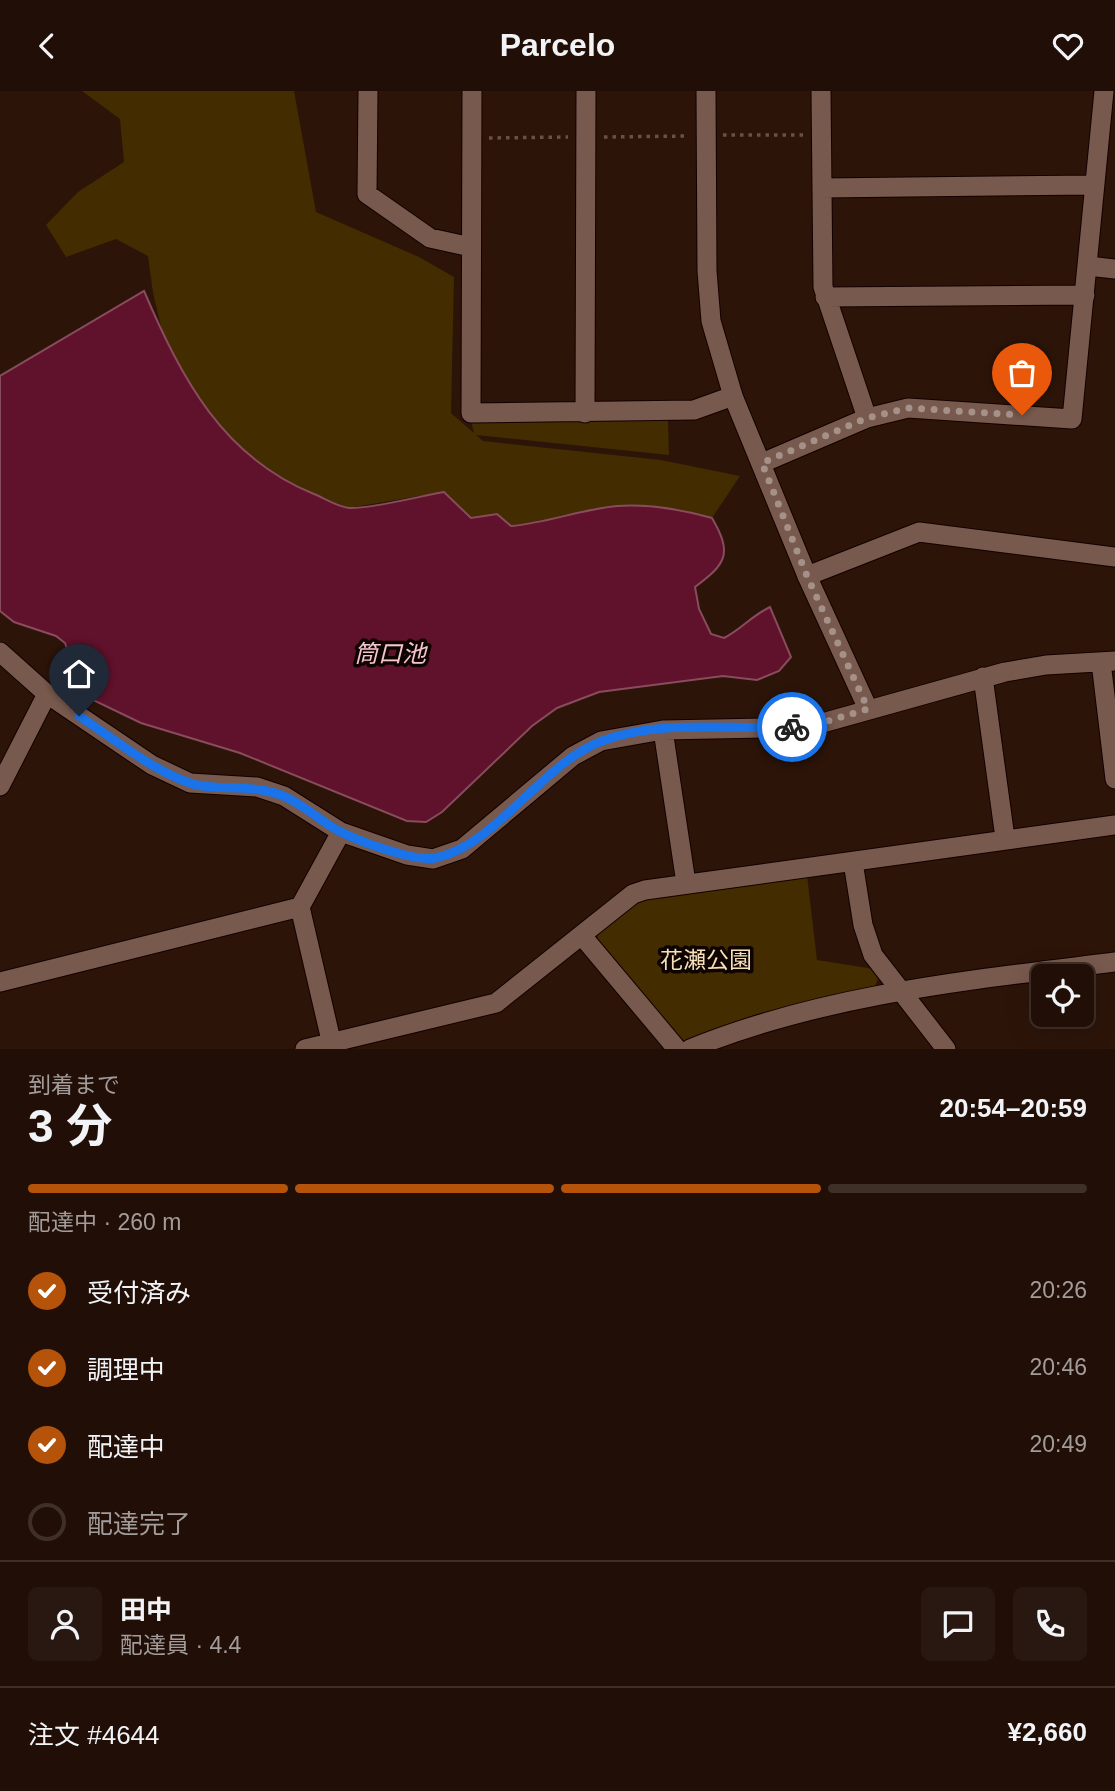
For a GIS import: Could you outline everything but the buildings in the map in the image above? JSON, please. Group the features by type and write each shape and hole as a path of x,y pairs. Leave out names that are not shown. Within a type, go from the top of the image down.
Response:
{"street":[{"path":"368,91 367,194 430,238 471,247"},
{"path":"472,91 471,413 694,410 733,396"},
{"path":"585,413 586,91"},
{"path":"706,91 708,297 711,321 733,396 807,576 868,709"},
{"path":"821,91 825,297 867,418"},
{"path":"762,463 867,418 921,407 1072,419 1094,185 1107,132 1104,91"},
{"path":"822,188 1094,185"},
{"path":"1088,266 1115,269"},
{"path":"825,297 1085,295"},
{"path":"807,576 919,532 1115,557"},
{"path":"0,652 47,694 152,765 190,783 257,787 284,796 341,832 407,855 433,859 463,849 573,756 601,741 663,730 808,727 982,677 1046,665 1108,661 1115,779"},
{"path":"982,677 1005,838"},
{"path":"0,786 47,694"},
{"path":"663,730 686,883"},
{"path":"305,1049 332,1046 496,1003 583,937 634,894 686,883 1115,825"},
{"path":"332,1046 300,907 341,832"},
{"path":"853,862 867,942 873,955 946,1049"},
{"path":"0,982 300,907"},
{"path":"583,937 677,1049"},
{"path":"690,1049 790,1014 901,991 1115,962"}],"path":[{"path":"706,135 821,135"}],"green space":[{"path":"82,91 294,91 316,212 419,257 454,277 451,413 474,433 471,421 668,420 669,455 476,435 483,441 661,460 740,476 712,518 665,508 617,506 511,526 496,514 471,518 444,492 348,508 294,486 241,451 195,394 164,339 148,256 116,239 66,257 46,225 78,192 124,162 120,119"},
{"name":"花瀬公園","path":"807,875 817,960 874,969 879,976 874,989 689,1042 680,1041 597,941 598,934 637,901"}],"water":[{"name":"筒口池","path":"144,291 173,354 208,411 254,459 282,478 349,508 444,492 471,518 497,514 511,526 617,506 665,508 712,518 723,541 723,557 714,572 695,587 699,609 711,634 724,638 770,607 791,657 779,671 757,680 723,676 599,692 557,708 532,726 442,812 426,822 407,821 240,753 141,723 93,700 80,687 65,643 56,636 14,622 0,611 0,376"}],"way so far":[{"path":"792,727 808,727 868,709 807,576 762,463 867,418 908,408 1022,415"}],"route":[{"path":"79,716 152,765 190,783 257,787 284,796 341,832 407,855 433,859 463,849 573,756 601,741 626,734 663,730 792,727"}]}
